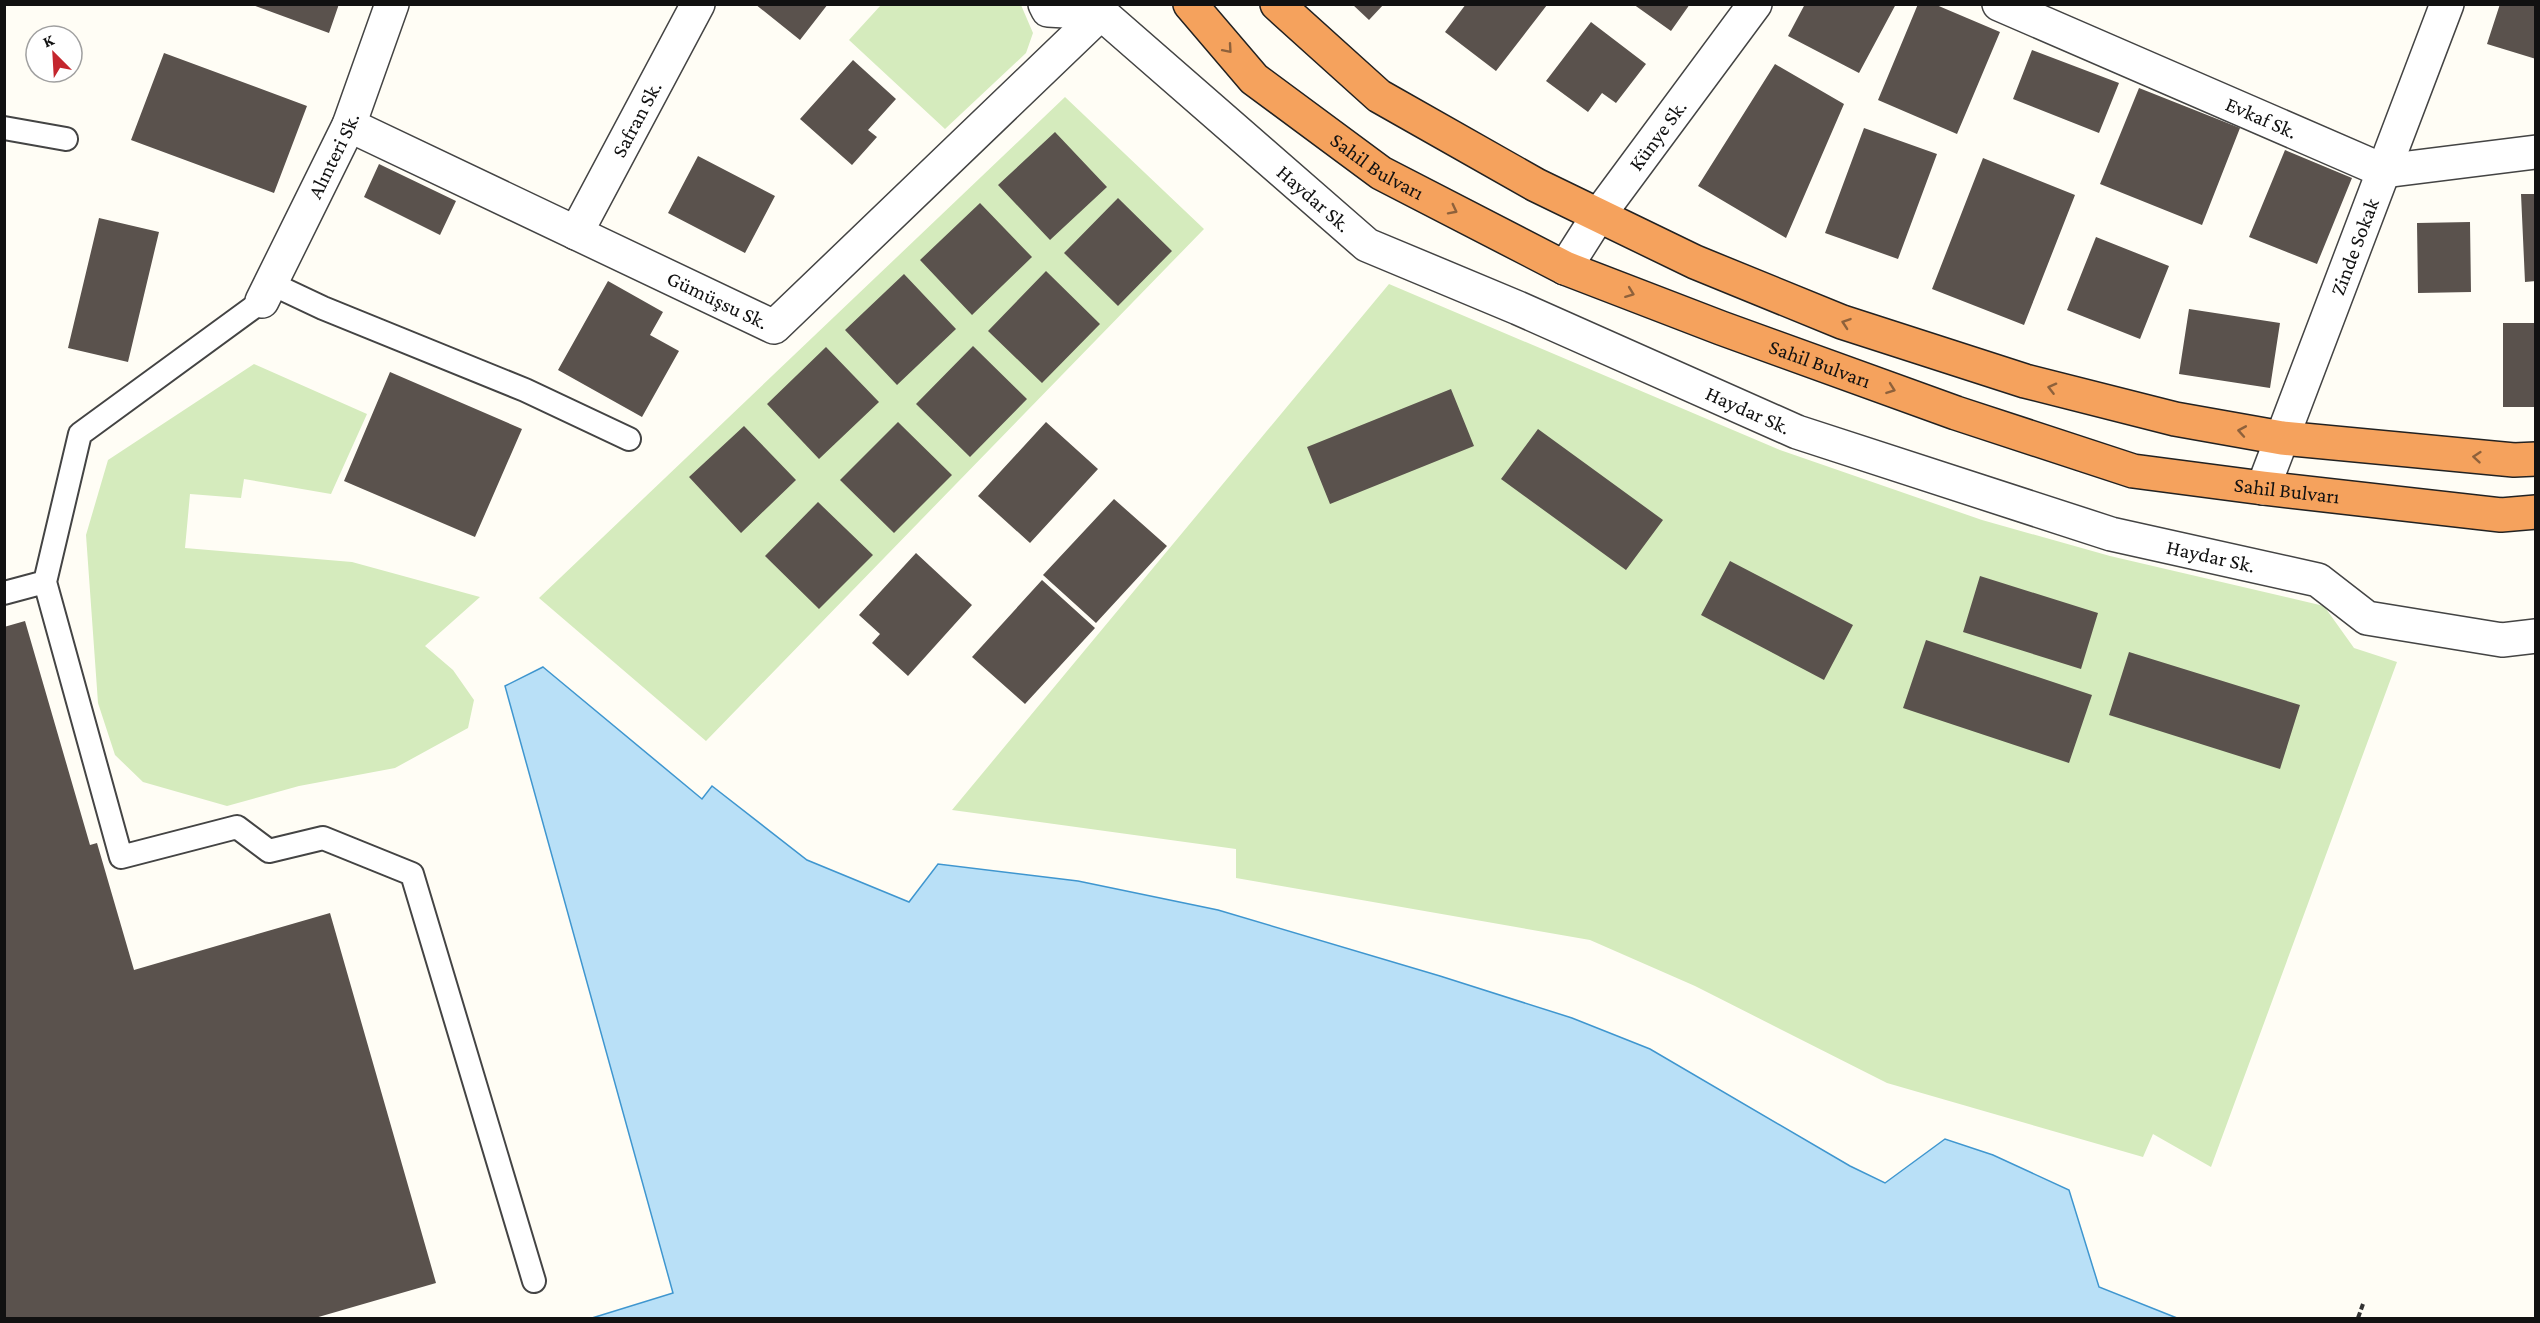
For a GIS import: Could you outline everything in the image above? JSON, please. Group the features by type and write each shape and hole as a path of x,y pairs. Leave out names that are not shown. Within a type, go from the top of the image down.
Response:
{"highway":[{"name":"Sahil Bulvarı","path":"1190,4 1254,79 1381,173 1565,268 1721,328 1956,413 2133,471 2501,515 2535,513"},
{"path":"1277,4 1379,96 1536,185 1695,262 1842,322 2025,381 2175,419 2282,438 2514,460 2535,459"}],"street":[{"name":"Alınteri Sk.","path":"266,292 349,125 392,4"},
{"name":"Safran Sk.","path":"576,233 698,4"},
{"path":"1045,4 1048,10 1101,13"},
{"name":"Künye Sk.","path":"1565,268 1598,216 1755,4"},
{"name":"Evkaf Sk.","path":"1999,4 2384,171"},
{"name":"Zinde Sokak","path":"2263,488 2447,4"},
{"name":"Gümüşsu Sk.","path":"349,125 774,327 1101,13"},
{"name":"Haydar Sk.","path":"1101,13 1367,245 1518,308 1797,432 2111,534 2318,580 2367,618 2502,640 2535,636"},
{"path":"2384,171 2535,152"}],"lane":[{"path":"4,128 66,139"},
{"path":"534,1281 412,874 322,838 269,851 237,827 121,857 45,582 80,434 266,292 323,308 525,390 628,439"},
{"path":"4,593 45,582"}],"path":[{"path":"2358,1318 2363,1304"}],"green space":[{"path":"881,5 1021,5 1033,33 1026,53 945,129 849,40"},
{"path":"1065,97 1204,229 706,741 539,598"},
{"path":"1389,284 1780,450 1982,520 2110,556 2324,606 2354,648 2397,662 2211,1167 2153,1134 2143,1157 1887,1083 1695,986 1590,940 1236,878 1236,849 952,810"},
{"path":"254,364 367,414 331,494 244,479 241,498 190,494 185,548 352,562 480,597 425,646 453,670 474,700 468,728 395,768 299,786 227,806 143,782 115,755 98,703 86,535 108,460"}],"water":[{"path":"543,667 702,799 712,786 807,860 909,902 938,864 1078,881 1218,910 1572,1018 1650,1049 1850,1166 1885,1183 1945,1139 1993,1155 2069,1190 2099,1287 2177,1318 592,1318 673,1293 505,686"}],"building":[{"path":"250,4 339,4 329,33"},
{"path":"755,4 828,4 800,40"},
{"path":"1352,4 1384,4 1369,20"},
{"path":"1466,4 1547,5 1496,71 1445,32"},
{"path":"1633,4 1690,4 1671,31"},
{"path":"1805,4 1896,4 1859,73 1788,36"},
{"path":"1918,4 1934,4 2000,32 1957,134 1878,100"},
{"path":"2500,4 2536,4 2536,59 2487,44"},
{"path":"1591,22 1646,64 1616,103 1602,93 1588,112 1546,81"},
{"path":"2032,50 2119,83 2099,133 2013,99"},
{"path":"164,53 307,106 274,193 131,140"},
{"path":"853,60 896,99 868,130 877,137 852,165 800,119"},
{"path":"1775,64 1844,104 1786,238 1698,186"},
{"path":"2139,88 2240,128 2202,225 2100,184"},
{"path":"1864,128 1937,154 1898,259 1825,233"},
{"path":"1055,132 1107,187 1050,240 998,185"},
{"path":"2285,150 2352,178 2317,264 2249,237"},
{"path":"698,156 775,196 745,253 668,213"},
{"path":"1983,158 2075,195 2024,325 1932,289"},
{"path":"379,164 456,201 440,235 364,197"},
{"path":"2521,194 2536,194 2536,281 2525,282"},
{"path":"1118,198 1172,251 1118,306 1064,253"},
{"path":"980,203 1032,257 972,315 920,260"},
{"path":"99,218 159,232 128,362 68,348"},
{"path":"2470,222 2471,292 2418,293 2417,223"},
{"path":"2096,237 2169,266 2140,339 2067,310"},
{"path":"1046,271 1100,324 1042,383 988,331"},
{"path":"904,274 956,329 897,385 845,330"},
{"path":"608,281 663,312 650,335 679,351 642,417 558,370"},
{"path":"2189,309 2280,323 2270,388 2179,374"},
{"path":"2503,323 2536,323 2536,407 2503,407"},
{"path":"973,346 1027,399 970,457 916,404"},
{"path":"826,347 879,402 819,459 767,404"},
{"path":"390,372 522,429 475,537 344,481"},
{"path":"1451,389 1474,446 1330,504 1307,447"},
{"path":"898,422 952,475 894,533 840,480"},
{"path":"1046,422 1098,469 1030,543 978,496"},
{"path":"744,426 796,480 741,533 689,477"},
{"path":"1538,429 1663,520 1626,570 1501,479"},
{"path":"1114,499 1167,546 1096,623 1043,575"},
{"path":"818,502 873,555 819,609 765,556"},
{"path":"916,553 972,605 908,676 872,643 880,634 859,615"},
{"path":"1730,561 1853,625 1824,680 1701,615"},
{"path":"1980,576 2098,613 2081,669 1963,632"},
{"path":"1042,580 1095,628 1025,704 972,657"},
{"path":"25,621 90,845 97,843 134,970 330,913 436,1283 315,1318 4,1318 4,627"},
{"path":"1926,640 2092,695 2069,763 1903,708"},
{"path":"2129,652 2300,705 2280,769 2109,715"}]}
